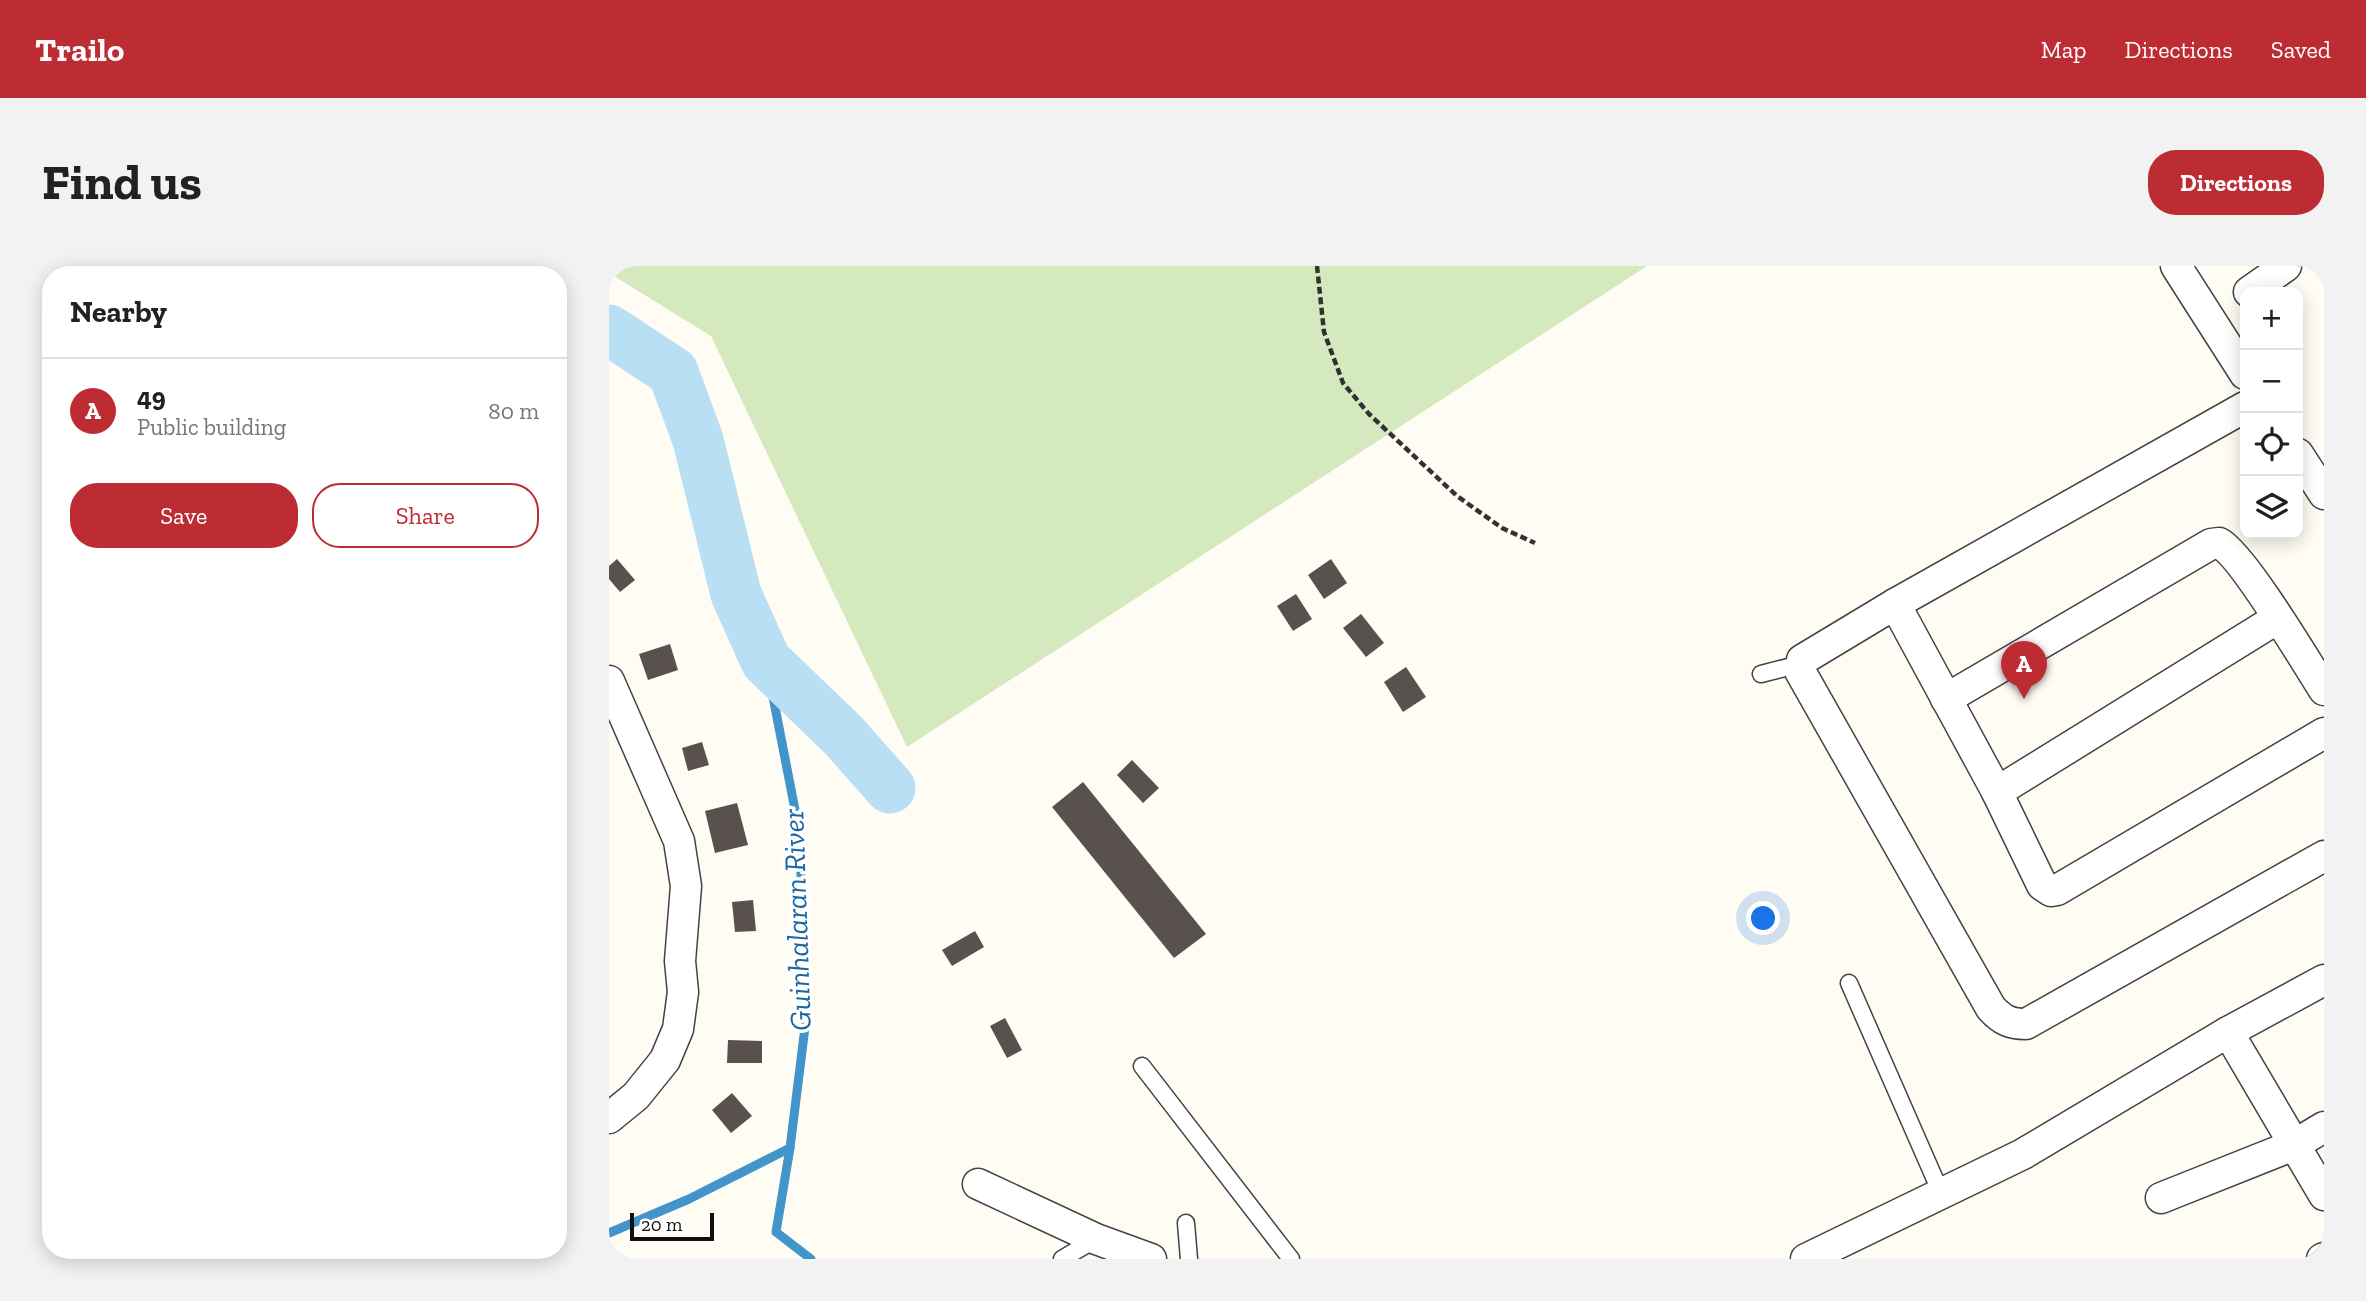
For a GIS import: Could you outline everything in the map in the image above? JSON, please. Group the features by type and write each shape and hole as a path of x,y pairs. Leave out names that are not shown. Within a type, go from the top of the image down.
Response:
{"street":[{"path":"2176,266 2240,366"},
{"path":"2257,287 2286,266"},
{"path":"2210,320 2240,299"},
{"path":"2240,410 1895,604 1810,656 1800,664 1800,671 1991,1008 2001,1019 2013,1024 2026,1024 2324,856"},
{"path":"2303,462 2324,494"},
{"path":"1946,699 2211,544 2218,543 2231,552 2324,690"},
{"path":"1895,604 1997,792 2042,885 2051,891 2057,890 2324,733"},
{"path":"1997,792 2278,618"},
{"path":"609,681 679,841 686,887 680,961 683,992 678,1029 665,1060 636,1096 609,1118"},
{"path":"1806,1259 2023,1154 2228,1032 2324,981"},
{"path":"2228,1032 2324,1195"},
{"path":"2161,1198 2294,1145 2324,1127"},
{"path":"978,1184 1096,1239 1151,1259"}],"lane":[{"path":"1761,674 1800,664"},
{"path":"1849,983 1941,1194"},
{"path":"1142,1066 1291,1259"},
{"path":"1186,1223 1189,1259"},
{"path":"1062,1259 1096,1239"}],"path":[{"path":"1317,266 1324,332 1343,383 1370,414 1457,496 1502,528 1535,543"}],"green space":[{"path":"609,266 1647,266 907,747 711,336 609,273"}],"building":[{"path":"617,559 635,580 620,592 609,579 609,566"},
{"path":"1331,559 1347,583 1324,599 1308,575"},
{"path":"1296,594 1312,619 1293,631 1277,606"},
{"path":"1361,614 1384,643 1366,657 1343,628"},
{"path":"670,644 678,670 648,680 639,654"},
{"path":"1406,667 1426,697 1403,712 1384,682"},
{"path":"702,742 709,765 688,771 682,748"},
{"path":"1132,760 1159,788 1143,803 1117,775"},
{"path":"1083,782 1206,934 1174,958 1052,807"},
{"path":"737,803 748,845 715,853 705,811"},
{"path":"753,900 756,931 735,932 732,902"},
{"path":"975,931 984,947 952,966 942,950"},
{"path":"1005,1018 1022,1050 1007,1058 990,1026"},
{"path":"728,1040 762,1041 762,1063 727,1063"},
{"path":"732,1093 752,1116 731,1133 712,1110"}],"waterway":[{"name":"Guinhalaran River","path":"609,330 673,372 698,440 736,594 766,661 843,735 890,788"},
{"name":"Guinhalaran River","path":"766,661 799,830 807,1011 790,1148 776,1232 811,1259"},
{"name":"Guinhalaran River","path":"609,1233 689,1199 790,1148"}],"place":[{"name":"49","path":"2024,699"}]}
